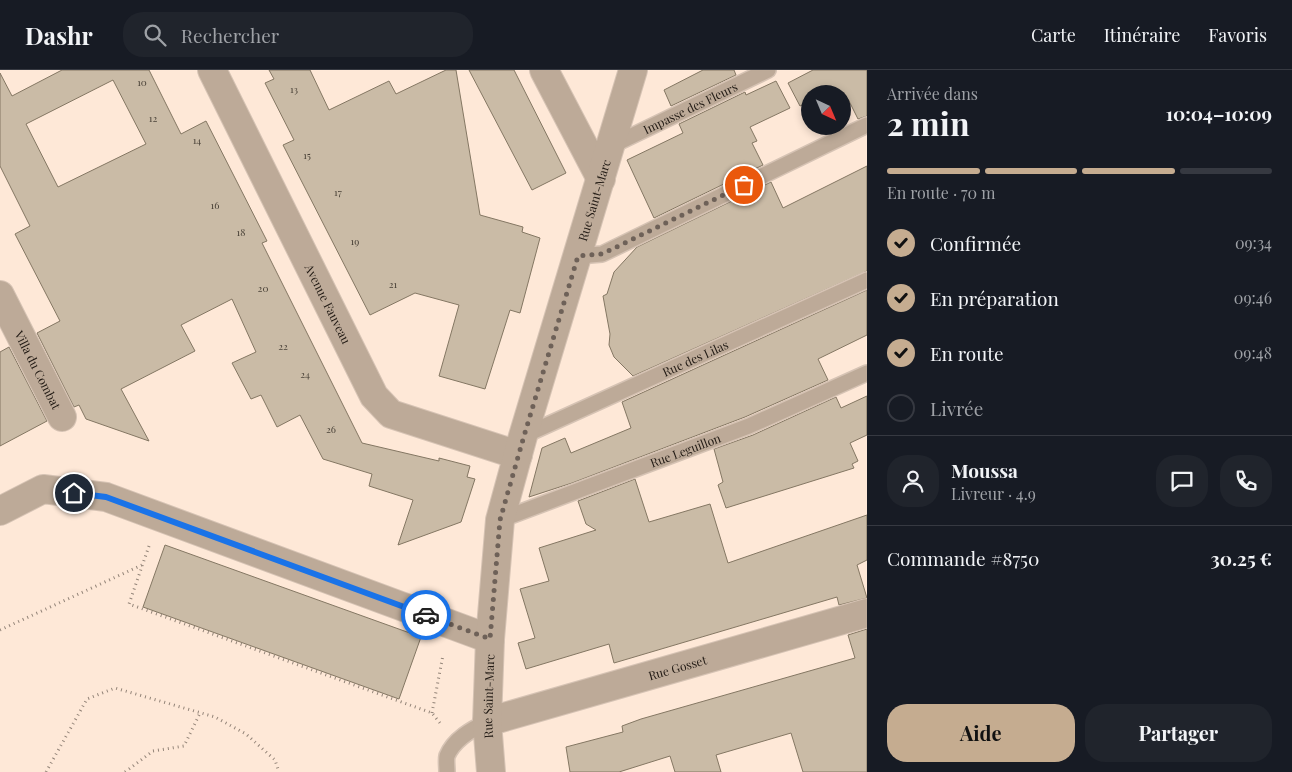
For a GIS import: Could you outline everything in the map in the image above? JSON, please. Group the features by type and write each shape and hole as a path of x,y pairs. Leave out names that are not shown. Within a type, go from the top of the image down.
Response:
{"street":[{"name":"Avenue Fauveau","path":"212,70 374,396 391,414 521,446"},
{"path":"544,70 601,179"},
{"name":"Rue Saint-Marc","path":"491,772 487,722 490,639 500,520 633,70"},
{"name":"Villa du Combat","path":"0,295 62,417"},
{"path":"0,511 43,489 106,497 490,639"},
{"name":"Rue Gosset","path":"487,722 867,613"}],"lane":[{"name":"Impasse des Fleurs","path":"611,146 768,70"},
{"path":"578,256 602,254 867,125"},
{"name":"Rue des Lilas","path":"521,446 867,280"},
{"name":"Rue Leguillon","path":"500,520 749,426 867,373"},
{"path":"448,772 447,756 457,742 470,730 487,722"}],"path":[{"path":"159,517 129,604 432,714 457,742"},
{"path":"0,630 142,564"},
{"path":"432,714 445,647"},
{"path":"46,772 88,699 115,688 215,717 246,734 274,760 279,772"},
{"path":"125,772 153,751 184,746 200,713"}],"building":[{"path":"62,70 149,70 181,134 206,121 267,241 262,243 362,443 439,461 439,458 470,466 467,477 475,479 461,522 398,545 413,500 369,486 372,474 323,459 300,415 277,427 261,395 251,399 232,363 256,352 232,299 181,325 195,351 121,389 149,441 86,419 79,405 74,407 37,333 60,321 15,234 30,226 0,166 0,73 12,96","holes":["113,80 146,144 58,187 26,124"]},
{"path":"269,70 310,70 329,110 389,81 396,94 446,70 456,70 480,215 523,227 522,232 540,238 520,313 510,310 485,389 439,376 459,305 415,293 370,315 283,145 294,140 265,83 274,79"},
{"path":"469,70 514,70 566,173 532,190"},
{"path":"703,70 734,70 736,75 671,106 664,90"},
{"path":"813,70 867,70 867,116 858,119 851,105 851,85 801,85 800,106 788,83"},
{"path":"776,81 790,108 750,127 757,141 752,143 763,165 654,218 627,160 683,133 679,124 745,92 746,95"},
{"path":"867,166 867,271 633,376 614,357 609,345 610,334 603,296 607,294 614,272 637,247 771,182 783,208"},
{"path":"867,290 867,335 818,359 828,380 745,417 572,483 529,497 542,448 565,438 571,453 631,428 622,402"},
{"path":"9,347 47,421 0,446 0,352"},
{"path":"867,396 867,435 850,443 858,461 852,464 854,468 726,508 718,485 723,482 714,449 753,435 836,397 841,408"},
{"path":"635,479 649,522 710,504 728,563 867,515 867,560 857,565 867,598 839,605 837,597 614,663 609,644 526,669 518,643 535,638 520,589 549,581 539,548 596,530 586,524 578,501"},
{"path":"165,545 421,637 399,699 143,607"},
{"path":"867,629 867,772 803,772 791,733 716,755 721,772 675,772 670,756 619,772 570,772 566,747 623,732 622,726 641,719 855,658 848,635"}],"way so far":[{"path":"426,615 490,639 500,520 578,256 602,254 744,185"}],"route":[{"path":"74,493 106,497 426,615"}]}
